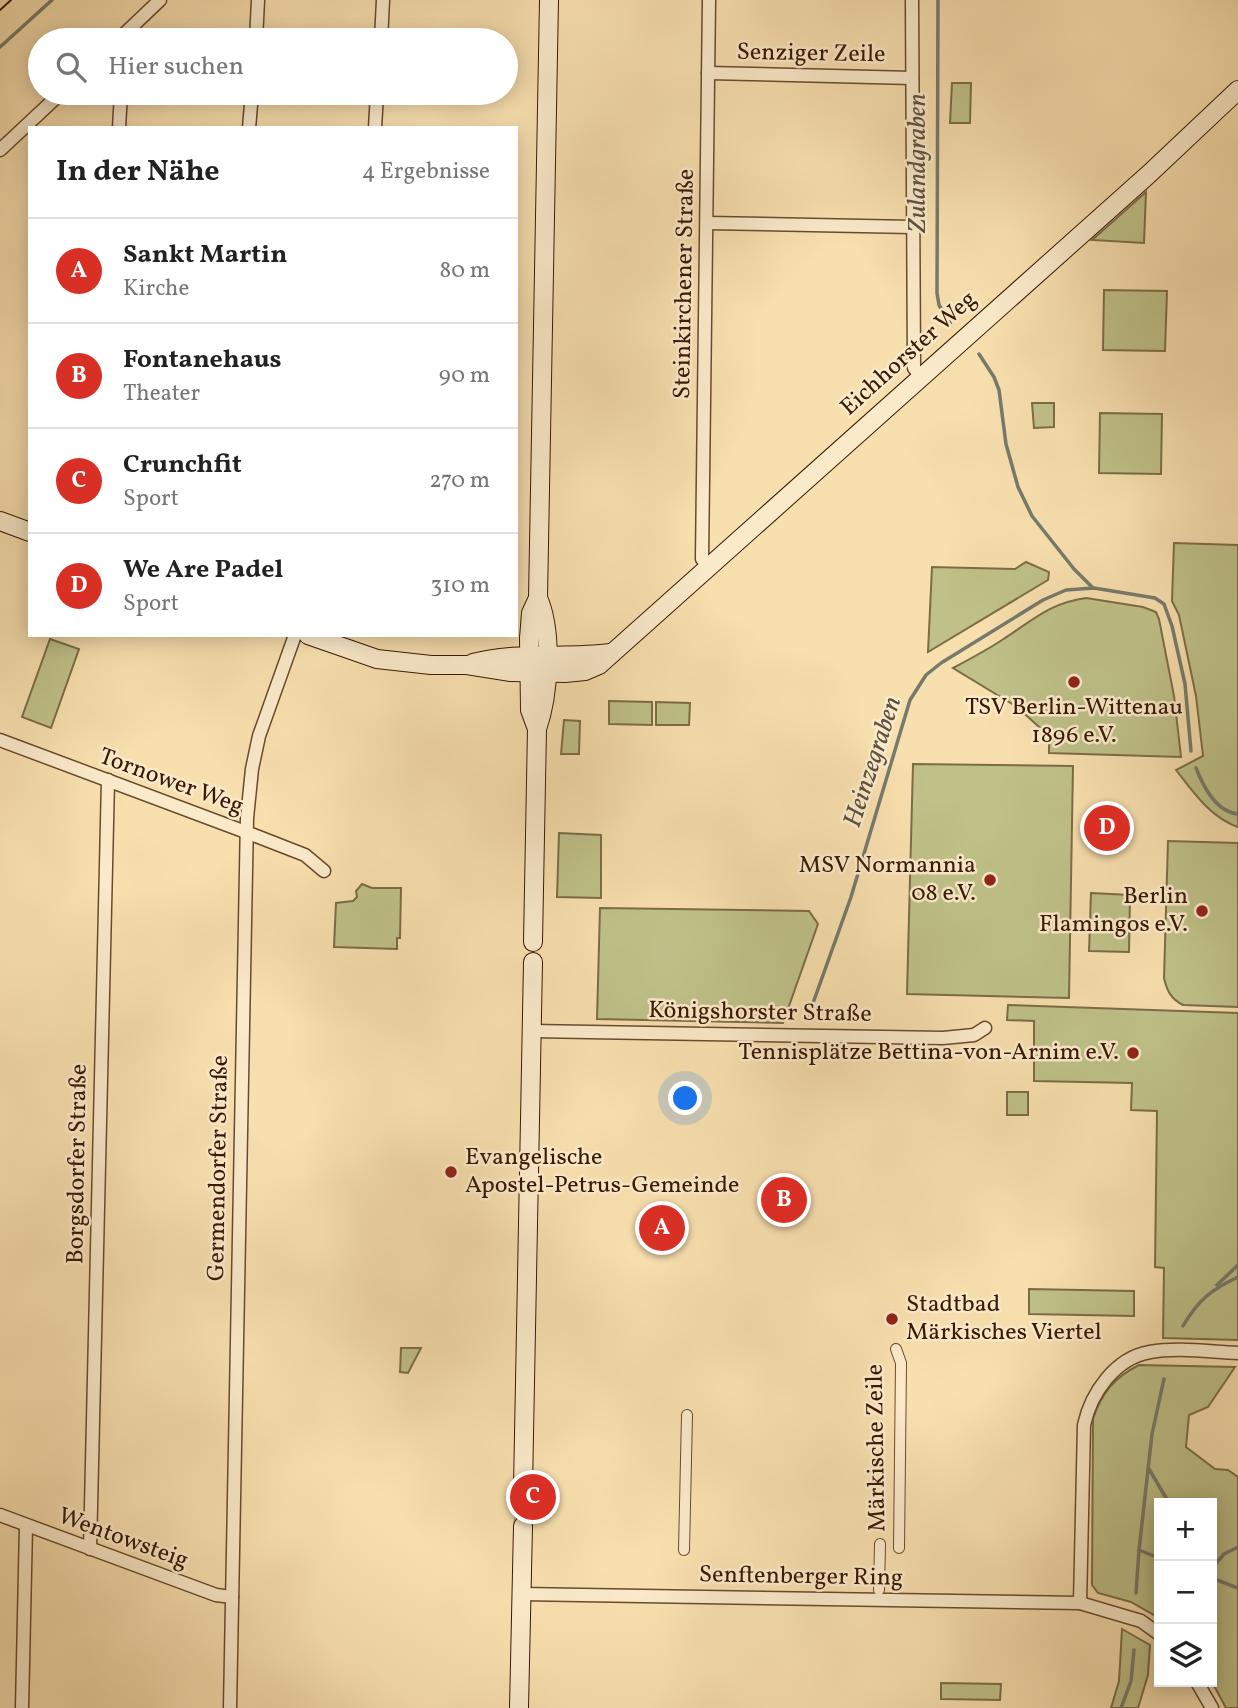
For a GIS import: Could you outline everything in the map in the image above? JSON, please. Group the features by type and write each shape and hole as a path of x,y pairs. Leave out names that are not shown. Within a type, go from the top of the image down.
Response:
{"main road":[{"path":"533,942 537,729 530,710 538,665 531,613 538,598 549,0"},
{"name":"Eichhorster Weg","path":"319,637 340,641 377,659 431,665 467,665 495,659 585,671 599,665 1149,174 1238,90"},
{"path":"0,521 28,531"},
{"path":"523,1487 533,962"},
{"path":"519,1708 523,1526"}],"street":[{"path":"131,28 160,0"},
{"path":"257,28 258,0"},
{"path":"381,28 383,0"},
{"name":"Steinkirchener Straße","path":"709,0 702,559 709,566"},
{"path":"912,0 914,368 921,376"},
{"name":"Senziger Zeile","path":"708,73 912,78"},
{"path":"0,150 48,105"},
{"path":"119,126 120,105"},
{"path":"249,126 251,105"},
{"path":"375,126 376,105"},
{"path":"707,223 912,227"},
{"name":"Germendorfer Straße","path":"230,1708 246,832 252,769 259,736 294,637"},
{"name":"Tornower Weg","path":"0,740 304,855 324,871"},
{"name":"Borgsdorfer Straße","path":"90,1549 108,780"},
{"name":"Königshorster Straße","path":"532,1031 943,1038 974,1035 985,1028"},
{"name":"Märkische Zeile","path":"896,1349 901,1363 899,1548"},
{"path":"1080,1603 1084,1425 1098,1390 1111,1374 1128,1361 1147,1352 1238,1353"},
{"path":"684,1550 687,1415"},
{"name":"Wentowsteig","path":"0,1515 216,1595 232,1597"},
{"path":"22,1708 26,1526"},
{"name":"Märkische Zeile","path":"878,1590 880,1544"},
{"name":"Senftenberger Ring","path":"522,1594 1080,1603 1141,1620 1154,1630"},
{"path":"1200,1687 1212,1708"}],"green space":[{"path":"952,83 971,83 970,123 950,123"},
{"path":"1146,192 1144,243 1092,240"},
{"path":"1104,290 1167,291 1165,351 1103,350"},
{"path":"1032,403 1054,403 1054,427 1034,428"},
{"path":"1100,413 1162,414 1161,474 1099,473"},
{"path":"1174,543 1238,545 1238,827 1211,811 1176,770 1203,756 1196,696 1179,615 1172,601"},
{"path":"1026,562 1049,572 1048,580 928,652 932,567 1015,569"},
{"name":"TSV Berlin-Wittenau 1896 e.V.","path":"1086,598 1143,607 1156,612 1174,696 1181,757 1049,753 1049,736 1017,707 953,668 1051,608"},
{"path":"50,639 79,649 51,728 22,717"},
{"path":"609,701 652,702 652,725 609,724"},
{"path":"656,702 690,703 689,725 656,725"},
{"path":"564,720 580,721 579,754 561,754"},
{"name":"MSV Normannia 08 e.V.","path":"913,764 1073,766 1069,998 907,994"},
{"path":"559,833 601,835 601,898 557,897"},
{"name":"Berlin Flamingos e.V.","path":"1168,841 1238,843 1238,1007 1183,1005 1173,997 1167,987 1164,978"},
{"path":"362,884 372,888 401,888 400,938 397,938 397,949 334,947 336,903 353,901"},
{"path":"1091,893 1130,895 1129,952 1089,951"},
{"path":"600,908 809,911 818,924 783,1023 597,1019"},
{"path":"1008,1005 1238,1013 1238,1340 1163,1338 1164,1268 1155,1267 1157,1111 1131,1110 1132,1083 1034,1081 1034,1021 1007,1020"},
{"path":"1007,1092 1028,1092 1028,1115 1007,1115"},
{"path":"1029,1289 1134,1291 1134,1316 1029,1314"},
{"path":"401,1348 421,1348 408,1373 400,1372"},
{"path":"1139,1365 1235,1367 1208,1407 1189,1415 1186,1447 1215,1469 1228,1470 1238,1477 1238,1708 1226,1708 1215,1687 1217,1687 1217,1498 1154,1498 1154,1615 1131,1602 1098,1593 1092,1585 1093,1419 1100,1401 1123,1375"},
{"path":"1122,1629 1150,1645 1148,1675 1138,1708 1111,1708 1119,1681"},
{"path":"941,1683 1001,1684 1000,1700 941,1699"}],"waterway":[{"path":"0,47 52,0"},
{"name":"Zulandgraben","path":"938,0 937,293 939,305 950,323"},
{"name":"Zulandgraben","path":"979,354 999,390 1006,444 1018,487 1032,516 1074,569 1093,588"},
{"name":"Heinzegraben","path":"808,1017 851,897 910,700 926,675 941,663 1043,600 1066,590 1094,588 1155,598 1164,604 1172,626 1185,684 1191,751"},
{"name":"Heinzegraben","path":"1196,768 1217,803 1238,814"},
{"path":"1217,1285 1238,1265"},
{"path":"1183,1326 1206,1296 1238,1277"},
{"path":"1136,1593 1152,1434 1164,1379"},
{"path":"1149,1469 1166,1498"},
{"path":"1217,1562 1224,1554 1238,1547"},
{"path":"1139,1550 1154,1556"},
{"path":"1217,1580 1238,1588"},
{"path":"1121,1708 1131,1681 1134,1650"}],"tunnel":[{"path":"523,1487 523,1526"}],"tram line":[{"path":"0,10 11,0"}],"place":[{"name":"TSV Berlin-Wittenau 1896 e.V.","path":"1074,682"},
{"name":"We Are Padel","path":"1107,828"},
{"name":"MSV Normannia 08 e.V.","path":"990,880"},
{"name":"Berlin Flamingos e.V.","path":"1202,911"},
{"name":"Tennisplätze Bettina-von-Arnim e.V.","path":"1133,1053"},
{"name":"Evangelische Apostel-Petrus-Gemeinde","path":"451,1172"},
{"name":"Fontanehaus","path":"784,1200"},
{"name":"Sankt Martin","path":"662,1228"},
{"name":"Stadtbad Märkisches Viertel","path":"892,1319"},
{"name":"Crunchfit","path":"533,1497"}]}
